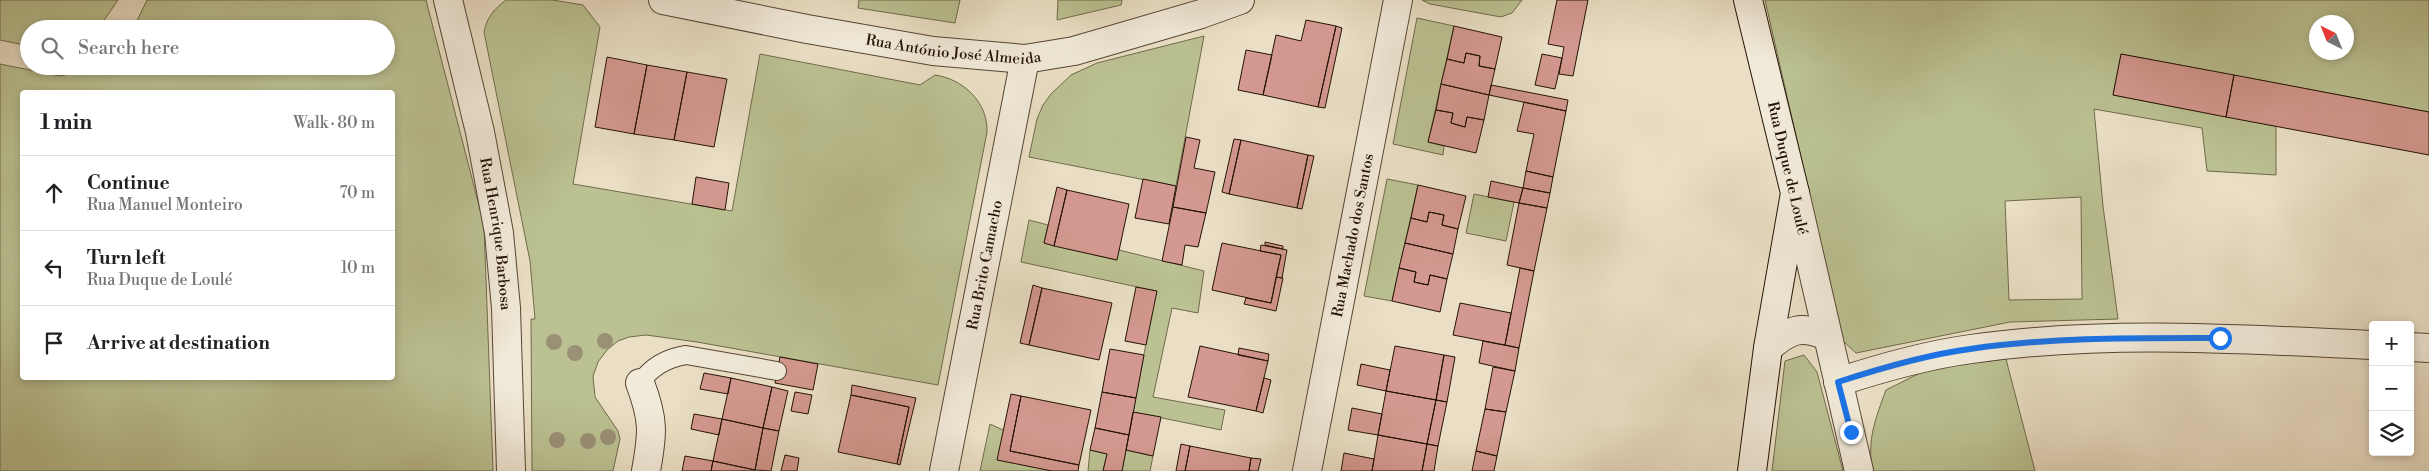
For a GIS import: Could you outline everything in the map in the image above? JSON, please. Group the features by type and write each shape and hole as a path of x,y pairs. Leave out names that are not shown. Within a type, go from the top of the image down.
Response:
{"street":[{"name":"Rua Henrique Barbosa","path":"448,0 480,132 499,233 506,308 511,471"},
{"name":"Rua António José Almeida","path":"663,0 807,29 933,51 1025,59 1074,52 1192,17 1240,0"},
{"name":"Rua Machado dos Santos","path":"1306,471 1398,0"},
{"name":"Rua Duque de Loulé","path":"1748,0 1859,471"},
{"name":"Rua Brito Camacho","path":"944,471 1025,59"},
{"path":"1752,471 1768,348 1795,193"},
{"path":"1768,348 1781,337 1795,330 1811,329 1828,336"},
{"path":"1838,382 1885,367 1969,349 2048,340 2220,338 2369,345"},
{"path":"2414,347 2429,348"},
{"path":"640,383 650,409 652,421 652,440 646,471"}],"lane":[{"path":"640,383 656,366 675,357 686,355 777,371"}],"green space":[{"path":"0,0 118,0 104,20 20,20 20,44 0,40"},
{"path":"147,0 426,0 484,225 493,471 0,471 0,64 20,68 20,75 395,75 395,20 137,20"},
{"path":"506,0 553,0 583,5 600,27 573,184 732,211 760,54 920,85 935,75 955,81 972,94 983,111 987,132 938,385 697,342 646,335 629,337 618,341 607,350 598,362 593,376 595,397 618,431 620,439 613,471 532,471 531,319 535,319 530,261 484,32 492,14"},
{"path":"859,0 960,0 955,23 858,8"},
{"path":"1058,0 1122,0 1121,5 1057,20"},
{"path":"1422,0 1522,0 1512,13 1501,17 1430,4"},
{"path":"1765,0 2429,0 2429,112 2121,54 2113,95 2276,126 2276,175 2207,171 2202,128 2094,109 2103,206 2118,319 2010,322 1856,353 1843,341","holes":["2081,197 2082,299 2009,300 2005,201"]},
{"path":"1417,18 1454,26 1428,142 1444,146 1443,155 1393,144"},
{"path":"1204,36 1176,186 1029,157 1037,119 1043,105 1051,94 1071,75 1097,63"},
{"path":"1387,179 1418,185 1392,301 1364,296"},
{"path":"1474,194 1514,202 1506,241 1466,233"},
{"path":"1029,220 1048,225 1044,243 1116,260 1119,250 1204,271 1198,313 1172,308 1153,397 1225,410 1221,430 1133,412 1156,291 1021,262"},
{"path":"1804,355 1817,372 1843,471 1772,471 1785,361"},
{"path":"2006,359 2035,471 1873,471 1871,440 1886,390 1928,369"},
{"path":"990,424 1003,430 1052,471 980,471"},
{"path":"1090,450 1107,454 1103,471 1088,471"},
{"path":"1126,450 1153,456 1150,471 1122,471"}],"building":[{"path":"1557,0 1588,0 1573,76 1559,74 1564,47 1548,44"},
{"path":"1306,20 1336,26 1318,107 1263,95 1276,35 1301,41"},
{"path":"1336,26 1342,28 1325,108 1318,107"},
{"path":"1454,26 1502,37 1495,69 1479,66 1480,56 1466,53 1464,63 1447,59"},
{"path":"1246,50 1272,55 1263,95 1238,90"},
{"path":"1466,53 1480,56 1479,66 1495,69 1489,95 1441,84 1447,59 1464,63"},
{"path":"1542,54 1562,58 1555,89 1535,85"},
{"path":"2121,54 2234,75 2226,117 2113,95"},
{"path":"607,57 647,65 634,134 595,127"},
{"path":"647,65 687,72 674,140 634,134"},
{"path":"687,72 727,79 714,147 674,140"},
{"path":"2234,75 2429,112 2429,155 2226,117"},
{"path":"1441,84 1489,95 1484,120 1467,117 1465,127 1451,123 1453,113 1436,110"},
{"path":"1491,85 1568,100 1566,111 1489,95"},
{"path":"1524,102 1566,111 1553,177 1526,171 1534,134 1517,131"},
{"path":"1436,110 1453,113 1451,123 1465,127 1467,117 1484,120 1476,153 1428,142"},
{"path":"1186,137 1200,140 1194,168 1215,172 1206,213 1173,207"},
{"path":"1234,139 1241,140 1229,194 1222,192"},
{"path":"1241,140 1308,155 1297,208 1229,194"},
{"path":"1308,155 1314,156 1302,209 1297,208"},
{"path":"1526,171 1553,177 1550,193 1523,188"},
{"path":"696,177 729,183 725,210 692,204"},
{"path":"1143,179 1176,186 1169,224 1135,218"},
{"path":"1491,181 1523,188 1519,203 1488,197"},
{"path":"1418,185 1466,196 1458,229 1442,225 1444,215 1429,212 1427,222 1411,218"},
{"path":"1057,187 1067,190 1054,246 1044,243"},
{"path":"1523,188 1550,193 1547,208 1519,203"},
{"path":"1067,190 1129,204 1117,260 1054,246"},
{"path":"1519,203 1547,208 1534,271 1507,265"},
{"path":"1173,207 1206,213 1198,247 1185,245 1182,265 1162,261"},
{"path":"1429,212 1444,215 1442,225 1458,229 1453,254 1405,243 1411,218 1427,222"},
{"path":"1265,242 1283,246 1283,249 1265,245"},
{"path":"1222,243 1281,255 1271,303 1212,290"},
{"path":"1405,243 1453,254 1447,279 1430,275 1428,285 1414,282 1416,272 1399,268"},
{"path":"1261,245 1287,250 1282,278 1276,277 1281,255 1260,251"},
{"path":"1399,268 1416,272 1414,282 1428,285 1430,275 1447,279 1440,312 1392,301"},
{"path":"1520,268 1534,271 1519,348 1505,345"},
{"path":"1276,277 1283,278 1276,311 1244,304 1246,298 1271,303"},
{"path":"1033,285 1042,288 1029,345 1020,343"},
{"path":"1136,287 1157,291 1146,345 1125,341"},
{"path":"1042,288 1112,303 1099,360 1029,345"},
{"path":"1460,303 1511,313 1505,345 1453,335"},
{"path":"1483,341 1519,348 1515,371 1479,363"},
{"path":"1200,346 1268,361 1256,411 1188,397"},
{"path":"1395,346 1444,355 1436,400 1386,391"},
{"path":"1239,348 1269,354 1268,361 1238,355"},
{"path":"1110,349 1144,355 1136,398 1102,392"},
{"path":"1444,355 1455,357 1447,402 1436,400"},
{"path":"780,357 818,364 813,390 775,383"},
{"path":"1361,364 1390,370 1386,391 1357,385"},
{"path":"1493,367 1515,371 1506,412 1485,409"},
{"path":"704,373 731,378 728,394 700,389"},
{"path":"731,378 772,387 763,428 722,419"},
{"path":"1264,378 1271,380 1263,413 1256,411"},
{"path":"852,385 916,398 900,465 897,464 909,407 851,395"},
{"path":"772,387 788,391 779,431 763,428"},
{"path":"1386,391 1436,400 1427,444 1378,435"},
{"path":"795,392 812,395 808,414 791,411"},
{"path":"1102,392 1136,398 1129,435 1095,428"},
{"path":"1011,394 1021,396 1010,451 1079,465 1078,471 1052,471 997,460"},
{"path":"851,395 909,407 897,464 838,452"},
{"path":"1021,396 1091,410 1079,465 1010,451"},
{"path":"1436,400 1447,402 1438,446 1427,444"},
{"path":"1352,408 1382,414 1378,435 1348,430"},
{"path":"1485,409 1506,412 1497,456 1476,451"},
{"path":"1133,412 1161,417 1153,456 1126,450"},
{"path":"694,414 722,419 719,435 691,429"},
{"path":"722,419 763,428 755,470 713,461"},
{"path":"763,428 779,431 771,471 755,470"},
{"path":"1095,428 1129,435 1122,471 1103,471 1107,454 1090,450"},
{"path":"1378,435 1427,444 1422,471 1372,471"},
{"path":"1181,444 1190,446 1185,471 1176,471"},
{"path":"1427,444 1438,446 1434,471 1422,471"},
{"path":"1190,446 1251,458 1249,471 1185,471"},
{"path":"1476,451 1497,456 1494,471 1472,471"},
{"path":"1344,453 1374,459 1372,471 1341,471"},
{"path":"785,455 799,458 797,471 781,471"},
{"path":"685,456 713,461 711,471 682,471"},
{"path":"1251,458 1261,459 1258,471 1249,471"},
{"path":"713,461 755,470 711,471"}],"route":[{"path":"1851,432 1838,382 1885,367 1969,349 2048,340 2220,338"}]}
